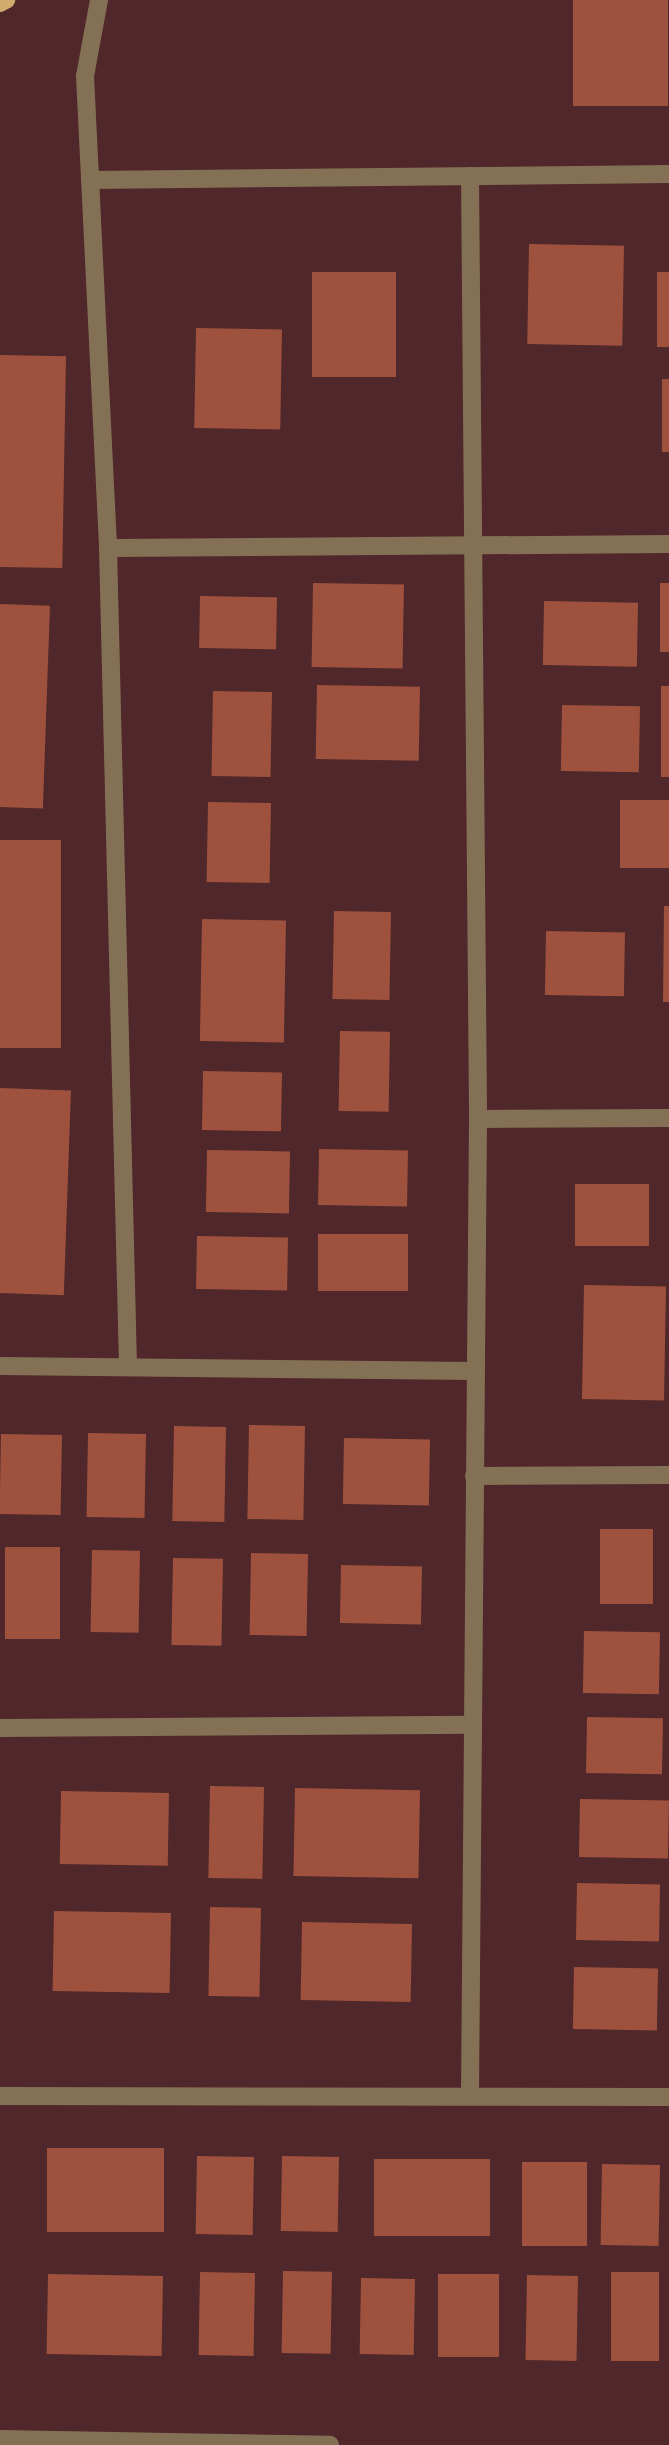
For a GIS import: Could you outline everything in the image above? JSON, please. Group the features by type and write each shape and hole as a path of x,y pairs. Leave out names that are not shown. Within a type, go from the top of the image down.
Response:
{"main road":[{"path":"0,3 6,0"}],"street":[{"path":"99,0 85,76 108,548 128,1367"},
{"path":"90,180 669,174"},
{"path":"470,176 478,1119 470,2095"},
{"path":"108,548 669,544"},
{"path":"478,1119 669,1118"},
{"path":"0,1366 475,1371"},
{"path":"474,1476 669,1475"},
{"path":"0,1728 472,1725"},
{"path":"0,2096 669,2097"},
{"path":"0,2439 330,2445"}],"building":[{"path":"573,0 668,0 668,106 573,106"},
{"path":"529,244 624,246 622,346 527,344"},
{"path":"312,272 396,272 396,377 312,377"},
{"path":"657,272 669,272 669,347 657,347"},
{"path":"196,328 282,330 280,429 194,428"},
{"path":"0,355 66,356 62,568 0,567"},
{"path":"662,379 669,379 669,452 662,452"},
{"path":"313,583 404,585 403,669 312,667"},
{"path":"660,583 669,583 669,652 660,652"},
{"path":"200,596 277,597 276,649 199,648"},
{"path":"544,601 638,603 637,667 543,665"},
{"path":"0,604 50,606 43,809 0,807"},
{"path":"317,685 420,687 419,761 316,759"},
{"path":"661,686 669,686 669,777 661,777"},
{"path":"213,691 272,692 271,777 212,776"},
{"path":"562,705 640,706 639,772 561,771"},
{"path":"620,800 669,800 669,868 620,868"},
{"path":"208,802 271,803 270,883 207,882"},
{"path":"0,840 61,840 61,1048 0,1048"},
{"path":"664,906 669,906 669,1002 663,1002"},
{"path":"334,911 391,912 389,1000 332,999"},
{"path":"202,919 286,920 284,1042 200,1041"},
{"path":"546,931 625,932 624,996 545,995"},
{"path":"340,1031 390,1032 389,1112 339,1111"},
{"path":"203,1071 282,1072 281,1131 202,1130"},
{"path":"0,1088 71,1090 64,1295 0,1293"},
{"path":"319,1149 408,1151 407,1207 318,1205"},
{"path":"207,1150 290,1151 289,1213 206,1212"},
{"path":"575,1184 649,1184 649,1246 575,1246"},
{"path":"318,1234 408,1234 408,1291 318,1291"},
{"path":"197,1236 288,1238 287,1291 196,1289"},
{"path":"584,1285 666,1286 664,1400 582,1399"},
{"path":"249,1425 305,1426 303,1520 247,1519"},
{"path":"174,1426 226,1427 224,1522 172,1521"},
{"path":"88,1433 146,1434 145,1518 87,1517"},
{"path":"1,1434 62,1435 61,1515 0,1514"},
{"path":"344,1438 430,1440 429,1505 343,1504"},
{"path":"600,1529 653,1529 653,1604 600,1604"},
{"path":"5,1547 60,1547 60,1639 5,1639"},
{"path":"92,1550 140,1551 139,1633 91,1632"},
{"path":"251,1553 308,1554 307,1636 250,1635"},
{"path":"173,1558 223,1559 221,1646 171,1645"},
{"path":"341,1565 422,1566 421,1624 340,1623"},
{"path":"584,1631 660,1632 659,1694 583,1693"},
{"path":"587,1717 663,1718 662,1774 586,1773"},
{"path":"210,1786 264,1787 262,1879 208,1878"},
{"path":"295,1788 420,1790 418,1878 293,1876"},
{"path":"61,1791 169,1793 168,1866 60,1864"},
{"path":"580,1799 669,1801 668,1859 579,1857"},
{"path":"577,1883 660,1884 659,1941 576,1940"},
{"path":"210,1907 261,1908 259,1997 208,1996"},
{"path":"54,1911 171,1913 170,1993 53,1991"},
{"path":"302,1922 412,1924 411,2002 301,2000"},
{"path":"574,1967 658,1968 657,2030 573,2029"},
{"path":"47,2148 164,2148 164,2232 47,2232"},
{"path":"197,2156 254,2157 253,2235 196,2234"},
{"path":"282,2156 339,2157 338,2232 281,2231"},
{"path":"374,2159 490,2159 490,2236 374,2236"},
{"path":"522,2162 587,2162 587,2246 522,2246"},
{"path":"602,2164 660,2165 659,2246 601,2245"},
{"path":"283,2271 332,2272 331,2354 282,2353"},
{"path":"200,2272 255,2273 254,2356 199,2355"},
{"path":"611,2272 659,2272 659,2361 611,2361"},
{"path":"48,2274 163,2276 162,2356 47,2354"},
{"path":"438,2274 499,2274 499,2357 438,2357"},
{"path":"527,2275 578,2276 577,2361 526,2360"},
{"path":"361,2278 415,2279 414,2355 360,2354"}]}
